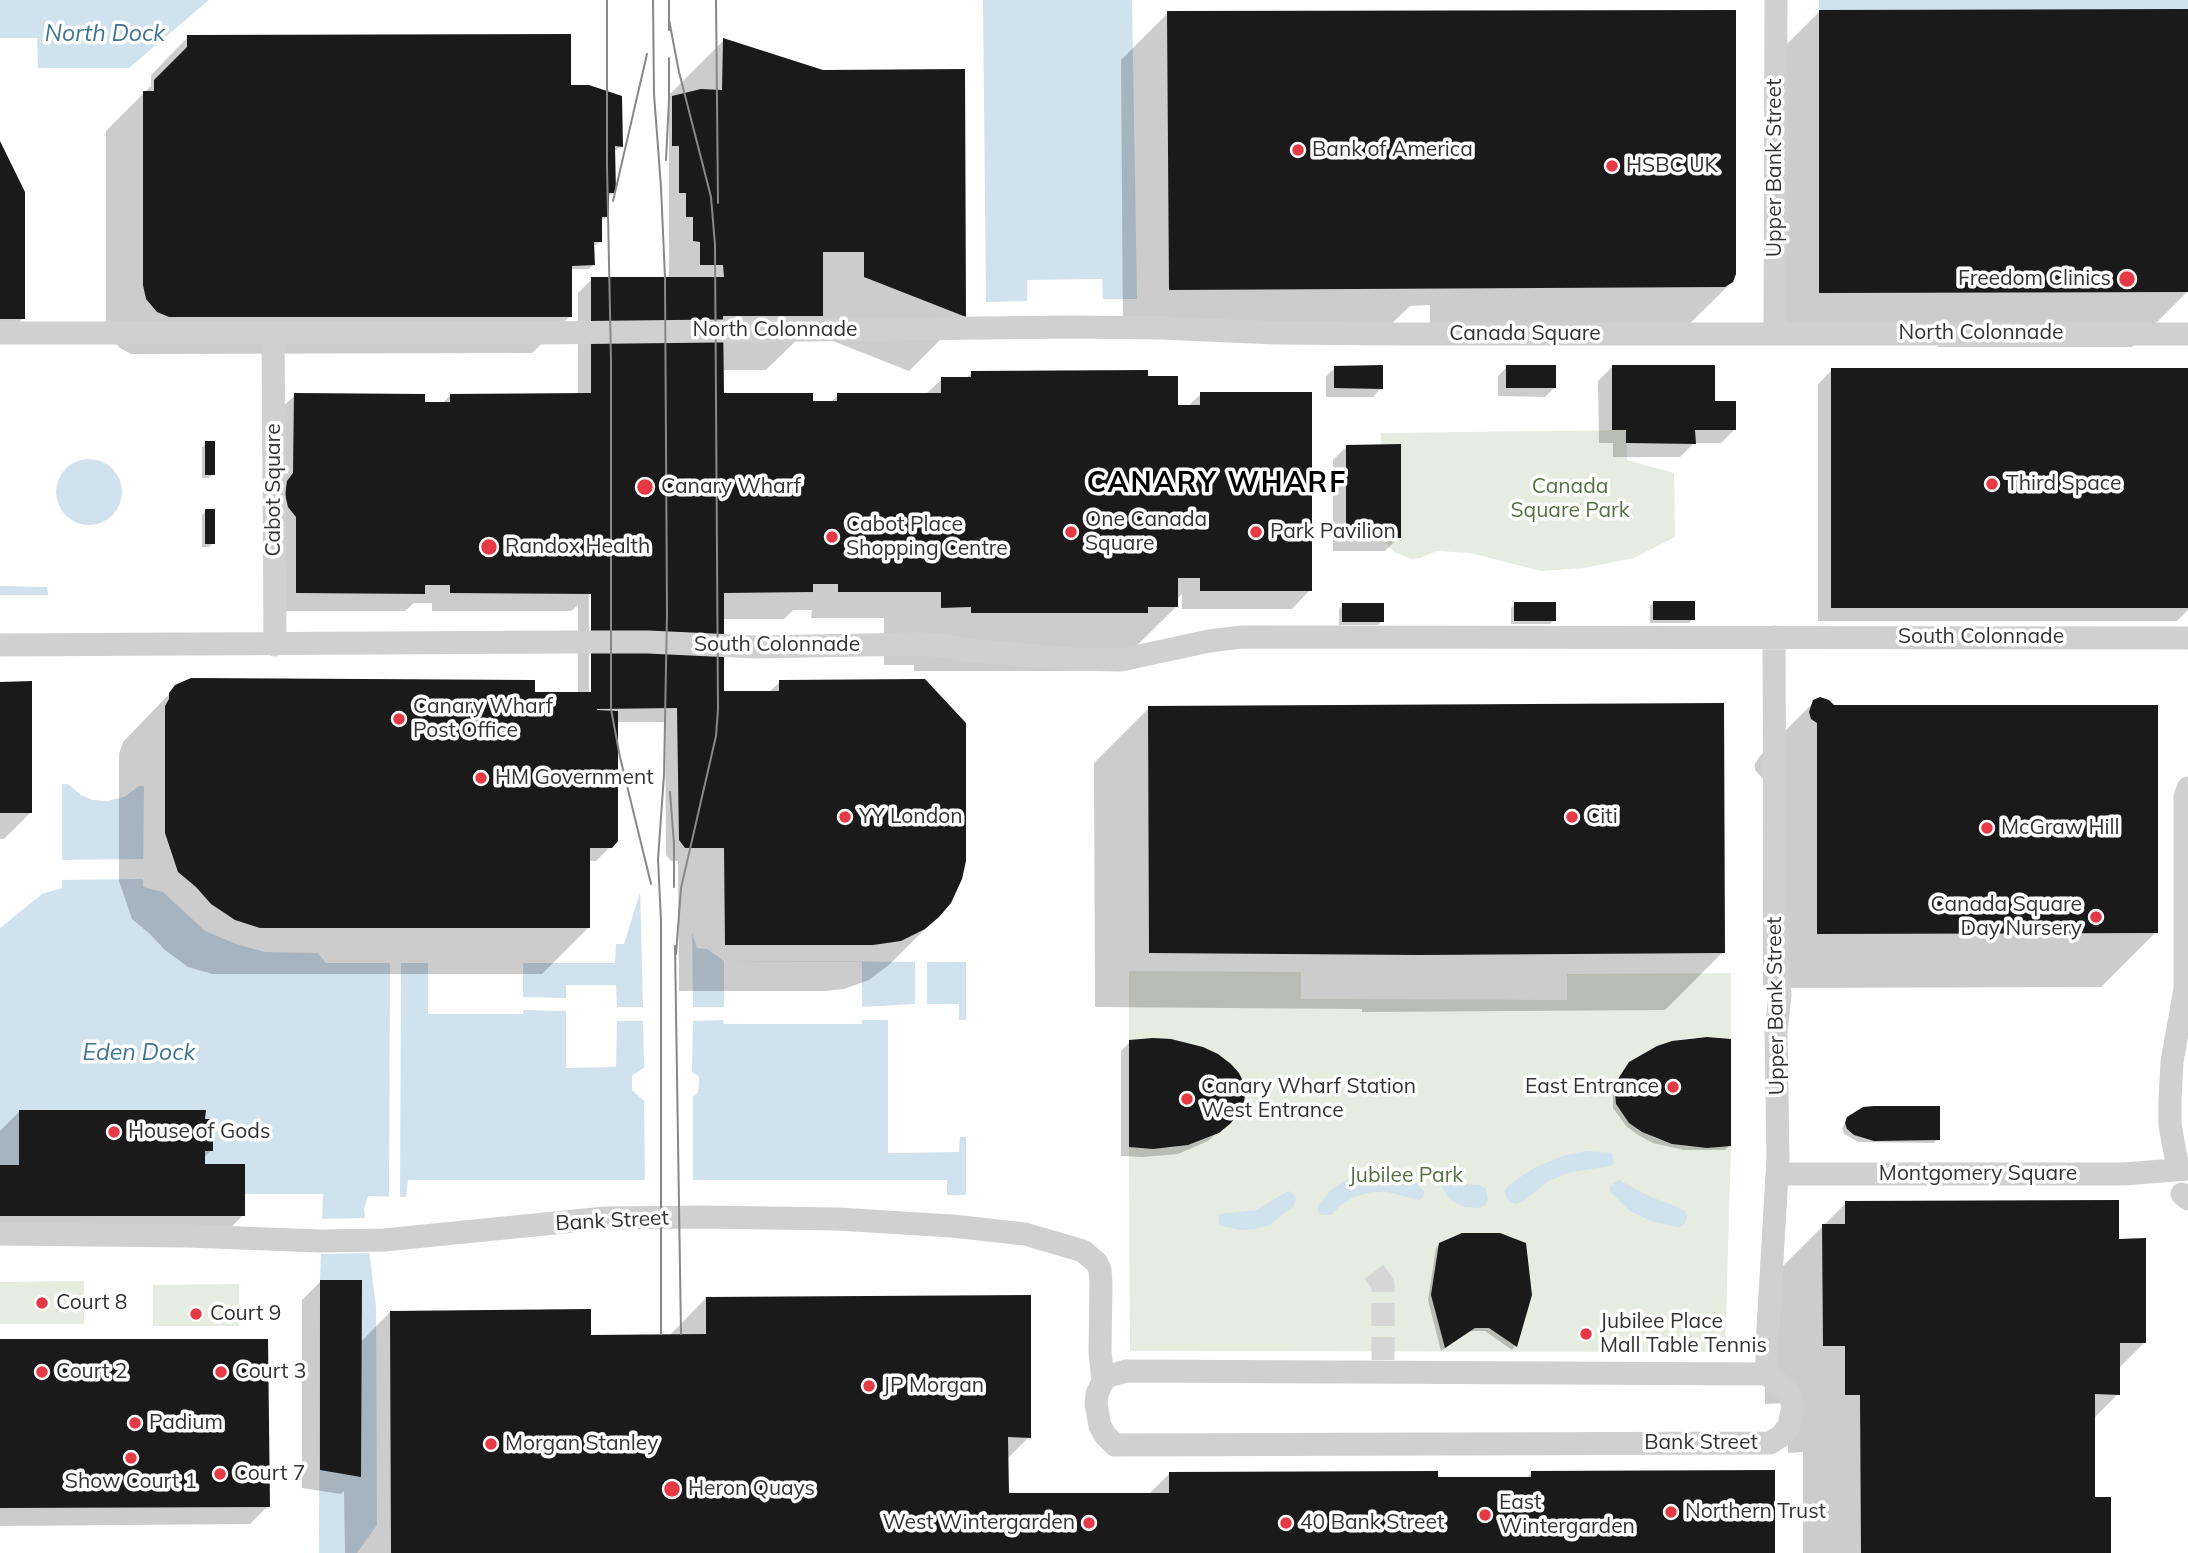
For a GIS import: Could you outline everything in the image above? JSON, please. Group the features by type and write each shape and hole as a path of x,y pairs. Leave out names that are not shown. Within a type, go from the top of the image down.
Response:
{"street":[{"name":"Upper Bank Street","path":"1775,334 1776,1"},
{"name":"North Colonnade","path":"273,333 1078,327 1276,333"},
{"path":"0,333 273,333"},
{"name":"Cabot Square","path":"273,333 275,645"},
{"name":"Canada Square","path":"1276,333 1775,334"},
{"name":"North Colonnade","path":"1775,334 2188,334"},
{"name":"South Colonnade","path":"275,645 648,642 755,647 919,644 1071,659 1121,660 1209,641 1242,637 2188,638"},
{"name":"Upper Bank Street","path":"1767,1374 1779,1158 1776,1032 1780,995 1774,929 1774,637"},
{"path":"2164,638 2188,655"},
{"path":"0,645 275,645"},
{"path":"2183,1169 2170,1125 2172,1062 2185,989 2185,834 2188,789"},
{"name":"Montgomery Square","path":"1777,1174 2124,1174 2183,1169"},
{"name":"Bank Street","path":"0,1234 378,1240 606,1218 633,1218 837,1219 953,1226 1026,1234 1083,1251 1097,1263 1100,1270 1100,1352 1103,1381 1097,1394 1097,1415 1105,1435 1115,1445 1770,1443 1781,1436 1789,1426 1793,1406 1788,1393 1767,1374"},
{"path":"1103,1381 1126,1371 1767,1374"}],"green space":[{"name":"Canada Square Park","path":"1626,430 1627,460 1674,473 1675,537 1634,558 1583,568 1541,571 1471,553 1437,551 1411,559 1394,552 1382,538 1381,433"},
{"name":"Jubilee Park","path":"1129,971 1301,972 1301,999 1567,1000 1567,974 1731,973 1731,1039 1689,1038 1657,1046 1629,1062 1616,1082 1615,1093 1616,1104 1629,1123 1657,1139 1689,1147 1731,1146 1725,1352 1130,1351 1129,1147 1171,1148 1219,1133 1231,1123 1244,1105 1245,1094 1239,1072 1218,1054 1203,1047 1171,1039 1129,1040"},
{"name":"Court 8","path":"84,1281 84,1324 0,1324 0,1282"},
{"name":"Court 9","path":"239,1284 239,1326 153,1326 153,1285"}],"water":[{"name":"North Dock","path":"0,0 209,0 129,68 38,68 37,38 0,38"},
{"path":"983,0 1132,0 1137,299 1103,299 1102,279 1027,280 1027,301 986,302"},
{"path":"1819,0 2188,0 2188,9 1819,10"},
{"path":"89,459 112,469 122,492 112,515 89,525 66,515 56,492 66,469"},
{"path":"0,586 47,587 48,595 0,595"},
{"name":"Eden Dock","path":"62,784 68,784 81,795 93,800 107,801 124,797 139,786 144,786 143,887 163,892 205,931 265,952 318,953 326,963 615,963 616,944 624,944 641,889 678,889 697,948 707,949 724,961 966,962 966,1195 947,1195 947,1180 408,1180 406,1197 368,1196 364,1209 376,1307 377,1525 357,1553 319,1553 323,1194 0,1194 0,928 42,894 62,888","holes":["646,1066 687,1068 699,1077 698,1092 687,1100 643,1100 632,1090 632,1076"]},
{"path":"1586,1151 1612,1153 1614,1162 1611,1166 1571,1172 1549,1181 1517,1204 1511,1203 1506,1197 1505,1191 1509,1185 1534,1168 1562,1156"},
{"path":"1448,1167 1464,1184 1480,1185 1486,1189 1488,1200 1485,1205 1479,1208 1465,1207 1449,1199 1437,1178 1442,1168"},
{"path":"1389,1174 1407,1178 1419,1185 1424,1192 1423,1197 1419,1200 1388,1192 1372,1192 1356,1196 1342,1204 1331,1215 1321,1215 1318,1211 1318,1206 1331,1190 1343,1182 1357,1176"},
{"path":"1619,1180 1685,1211 1685,1223 1679,1227 1673,1226 1651,1221 1630,1211 1610,1191 1610,1186"},
{"path":"1288,1191 1296,1198 1294,1206 1269,1225 1240,1230 1221,1226 1218,1222 1220,1214 1257,1210"}],"pier":[{"path":"145,859 145,879 58,880 58,860"},
{"path":"640,886 681,888 692,921 693,1007 724,1007 724,961 862,962 862,1007 915,1004 915,962 927,962 927,1004 959,1004 959,1020 970,1020 970,1137 960,1137 959,1152 888,1153 888,1020 862,1020 862,1024 724,1024 723,1020 693,1021 692,1072 699,1077 698,1092 693,1097 693,1184 645,1184 644,1100 632,1090 632,1076 644,1068 643,1021 617,1021 616,1067 566,1068 566,1011 428,1014 428,962 523,962 523,997 566,998 566,985 616,985 617,1007 643,1007","holes":["647,1070 686,1072 695,1078 695,1091 686,1097 645,1096 635,1088 636,1078"]},
{"path":"390,959 396,962 401,959 400,1200 389,1199"},
{"path":"368,1218 373,1253 319,1254 319,1219"}],"building":[{"path":"2188,9 2188,292 1819,293 1819,10"},
{"path":"1736,10 1736,274 1733,282 1725,287 1169,290 1167,11"},
{"path":"571,34 571,85 589,85 622,96 623,147 615,146 616,193 609,193 609,217 602,217 602,242 594,242 595,265 572,266 572,317 169,317 157,312 146,299 143,285 143,91 154,91 154,80 187,47 187,35"},
{"path":"723,38 823,70 965,69 966,317 864,277 864,252 823,252 823,316 723,316 724,393 813,393 813,401 837,401 837,393 941,393 941,377 971,377 971,371 1148,370 1148,376 1178,376 1178,405 1200,405 1200,392 1312,392 1312,591 1200,591 1200,578 1178,578 1178,607 1148,607 1148,613 971,613 971,607 941,608 941,592 838,592 838,584 813,584 813,592 724,593 724,691 779,691 779,680 925,679 966,723 966,861 962,879 951,903 939,917 925,929 901,941 873,945 725,945 724,848 685,848 679,840 677,708 597,709 618,711 618,841 612,848 590,848 590,928 260,928 235,920 211,904 178,872 165,833 165,706 175,685 191,678 535,680 535,692 591,692 591,594 450,593 450,585 425,585 425,594 296,593 296,517 288,507 285,494 287,481 293,473 294,393 425,394 425,402 450,402 450,394 591,393 591,277 724,277 723,265 700,265 700,242 693,241 693,217 686,217 686,193 679,193 679,146 672,146 672,96 701,89 722,90"},
{"path":"0,141 25,192 25,319 0,319"},
{"path":"1383,365 1383,389 1334,388 1334,366"},
{"path":"1506,365 1556,365 1556,388 1506,388"},
{"path":"1612,365 1715,365 1715,401 1736,401 1736,430 1695,430 1696,444 1626,443 1626,430 1612,430"},
{"path":"1831,368 2188,368 2188,608 1831,608"},
{"path":"205,441 215,441 215,475 205,475"},
{"path":"1401,444 1401,538 1346,538 1346,445"},
{"path":"205,509 215,509 215,544 205,544"},
{"path":"1653,601 1695,601 1695,620 1653,620"},
{"path":"1514,602 1556,602 1556,621 1514,621"},
{"path":"1342,603 1384,603 1384,622 1342,622"},
{"path":"32,681 32,813 0,813 0,682"},
{"name":"McGraw Hill","path":"1820,697 1834,705 2158,705 2158,933 1817,934 1817,723 1811,719 1809,712 1813,700"},
{"path":"1724,703 1725,953 1149,953 1148,706"},
{"name":"East Entrance","path":"1707,1037 1731,1039 1731,1146 1707,1148 1672,1144 1642,1132 1629,1123 1616,1104 1615,1093 1616,1082 1629,1062 1672,1041"},
{"name":"Canary Wharf Station West Entrance","path":"1171,1039 1203,1047 1218,1054 1239,1073 1244,1083 1244,1104 1231,1123 1219,1133 1188,1145 1153,1149 1129,1147 1129,1040"},
{"path":"1940,1106 1940,1140 1874,1141 1854,1135 1847,1129 1847,1117 1863,1107"},
{"path":"19,1110 206,1110 205,1119 213,1119 213,1151 205,1151 205,1164 245,1164 245,1216 0,1216 0,1165 19,1165"},
{"path":"2119,1200 2119,1239 2146,1238 2146,1343 2120,1343 2120,1395 2095,1394 2095,1497 2111,1497 2111,1553 1861,1553 1860,1395 1845,1395 1845,1346 1823,1346 1822,1224 1845,1224 1845,1201"},
{"path":"1462,1233 1500,1233 1526,1243 1532,1295 1517,1347 1489,1328 1475,1328 1445,1348 1431,1295 1439,1243"},
{"path":"320,1280 362,1280 361,1477 320,1470"},
{"path":"1031,1295 1031,1438 1008,1437 1009,1493 1169,1493 1169,1472 1438,1471 1438,1477 1531,1477 1531,1471 1775,1470 1775,1553 391,1553 390,1311 591,1309 591,1335 706,1334 706,1297"},
{"name":"Padium","path":"0,1339 268,1339 270,1507 0,1508"}],"tunnel":[{"path":"1374,1272 1383,1284 1383,1373"}],"tram line":[{"path":"607,0 611,709 651,884"},
{"path":"653,0 654,94 665,278 667,613 664,775 658,859 661,921 661,1334"},
{"path":"669,0 669,30"},
{"path":"716,0 718,203"},
{"path":"669,20 679,72 711,197 715,245 718,709 716,736 681,888 676,954"},
{"path":"613,201 647,54"},
{"path":"666,160 669,58"},
{"path":"670,792 674,887"},
{"path":"675,946 681,1334"}],"place":[{"name":"Bank of America","path":"1298,150"},
{"name":"HSBC UK","path":"1612,166"},
{"name":"Freedom Clinics","path":"2127,279"},
{"name":"Third Space","path":"1992,484"},
{"name":"Canary Wharf","path":"645,487"},
{"name":"One Canada Square","path":"1071,532"},
{"name":"Park Pavilion","path":"1256,532"},
{"name":"Cabot Place Shopping Centre","path":"832,537"},
{"name":"Randox Health","path":"489,547"},
{"name":"Canary Wharf Post Office","path":"399,719"},
{"name":"HM Government","path":"481,778"},
{"name":"YY London","path":"845,817"},
{"name":"Citi","path":"1572,817"},
{"name":"McGraw Hill","path":"1987,828"},
{"name":"Canada Square Day Nursery","path":"2096,917"},
{"name":"East Entrance","path":"1673,1087"},
{"name":"Canary Wharf Station West Entrance","path":"1187,1099"},
{"name":"House of Gods","path":"114,1132"},
{"name":"Court 8","path":"42,1303"},
{"name":"Court 9","path":"196,1314"},
{"name":"Jubilee Place Mall Table Tennis","path":"1586,1334"},
{"name":"Court 2","path":"42,1372"},
{"name":"Court 3","path":"221,1372"},
{"name":"JP Morgan","path":"869,1386"},
{"name":"Padium","path":"135,1423"},
{"name":"Morgan Stanley","path":"491,1444"},
{"name":"Show Court 1","path":"131,1458"},
{"name":"Court 7","path":"220,1474"},
{"name":"Heron Quays","path":"672,1489"},
{"name":"Northern Trust","path":"1671,1512"},
{"name":"East Wintergarden","path":"1485,1515"},
{"name":"West Wintergarden","path":"1089,1523"},
{"name":"40 Bank Street","path":"1286,1523"}],"district":[{"name":"CANARY WHARF","path":"1217,484"}]}
